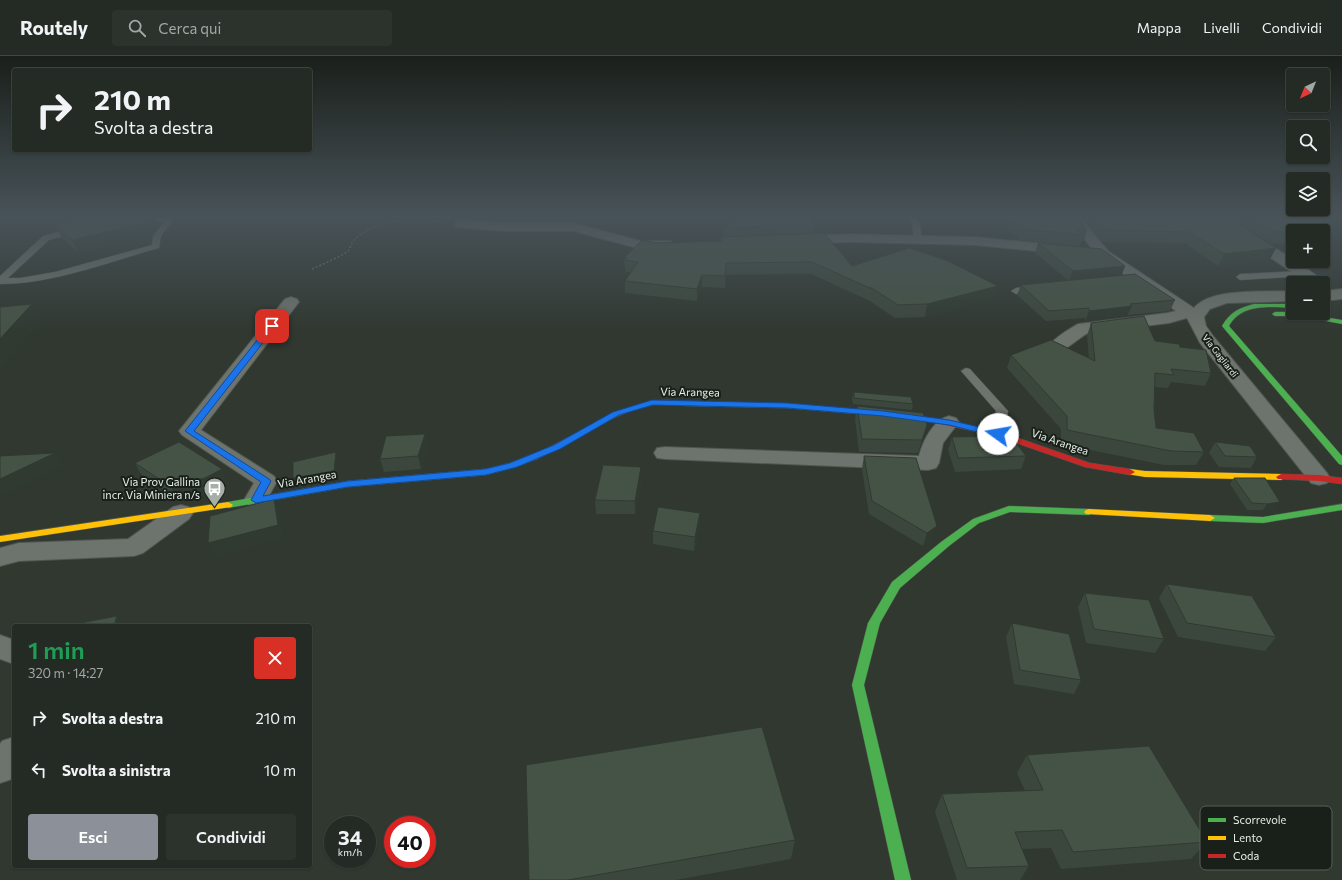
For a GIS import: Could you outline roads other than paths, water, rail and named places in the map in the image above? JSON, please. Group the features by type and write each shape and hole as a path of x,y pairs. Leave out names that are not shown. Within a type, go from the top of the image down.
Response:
{"main road":[{"path":"1286,306 1244,308 1233,313 1226,319 1225,326 1342,462"},
{"path":"1267,315 1286,313 1327,318 1342,322"},
{"path":"1242,329 1240,334 1247,352"},
{"name":"Via Arangea","path":"181,513 348,484 486,472 513,465 557,447 616,414 652,403 787,406 883,414 949,422 998,434 1088,465 1145,474 1319,478 1342,481"},
{"path":"903,880 858,685 874,623 896,585 976,521 1009,510 1263,520 1342,507"}],"street":[{"path":"1105,255 1192,314"},
{"path":"1278,255 1308,276"},
{"path":"1057,347 1073,334 1084,328 1192,314 1204,306 1225,298 1286,296"},
{"path":"256,500 266,481 189,431 291,302"},
{"name":"Via Gagliardi","path":"1192,314 1206,339 1319,478"},
{"path":"665,453 928,463 933,444 949,422"},
{"path":"5,554 134,547 181,513"},
{"path":"0,647 12,651"},
{"path":"0,768 12,754"}],"lane":[{"path":"27,255 0,281 20,281 56,274 122,255"},
{"path":"1240,277 1305,274"},
{"path":"1124,281 1140,279"},
{"path":"1016,291 1047,288"},
{"path":"966,371 1002,411 998,434"}],"place":[{"name":"Via Prov Gallina incr. Via Miniera n/s","path":"215,508"}]}
